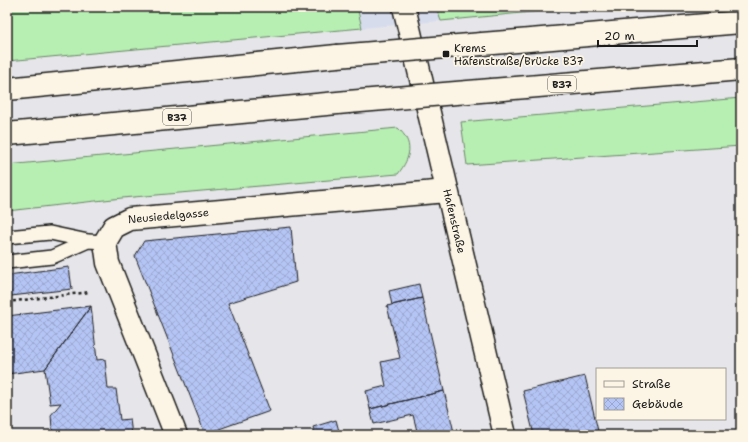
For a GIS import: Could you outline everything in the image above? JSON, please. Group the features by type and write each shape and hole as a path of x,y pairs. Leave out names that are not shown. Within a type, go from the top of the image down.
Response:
{"main road":[{"name":"Hafenstraße","path":"404,7 505,435"},
{"path":"7,89 337,56 741,22"},
{"name":"B37","path":"7,134 348,102 741,69"},
{"name":"Neusiedelgasse","path":"96,241 114,227 130,219 447,191"},
{"path":"96,241 108,263 176,435"}],"lane":[{"path":"7,238 50,233 96,241"},
{"path":"7,262 52,257 96,241"}],"path":[{"path":"7,302 92,292"}],"shaded area":[{"path":"357,7 436,7 441,21 362,28"}],"green space":[{"path":"7,7 357,7 362,28 7,61"},
{"path":"436,7 582,7 441,21"},
{"path":"741,98 741,146 467,165 461,122"},
{"path":"398,128 407,139 409,150 406,162 398,174 122,198 7,211 7,165"}],"building":[{"path":"291,227 296,282 228,303 270,411 205,434 135,256 144,241"},
{"path":"69,267 72,289 11,296 8,275"},
{"path":"419,284 422,298 392,305 389,291"},
{"path":"422,298 444,391 370,409 366,391 386,386 381,362 400,358 387,306"},
{"path":"91,306 45,369 7,374 7,316"},
{"path":"91,306 97,360 105,359 108,389 116,389 120,420 130,419 132,435 61,435 52,429 51,415 61,403 50,404 45,369"},
{"path":"585,376 599,435 534,435 523,391"},
{"path":"444,391 454,432 443,435 418,435 413,415 374,424 370,409"},
{"path":"336,420 340,435 315,435 313,427"}],"place":[{"name":"Krems Hafenstraße/Brücke B37","path":"446,54"}]}
